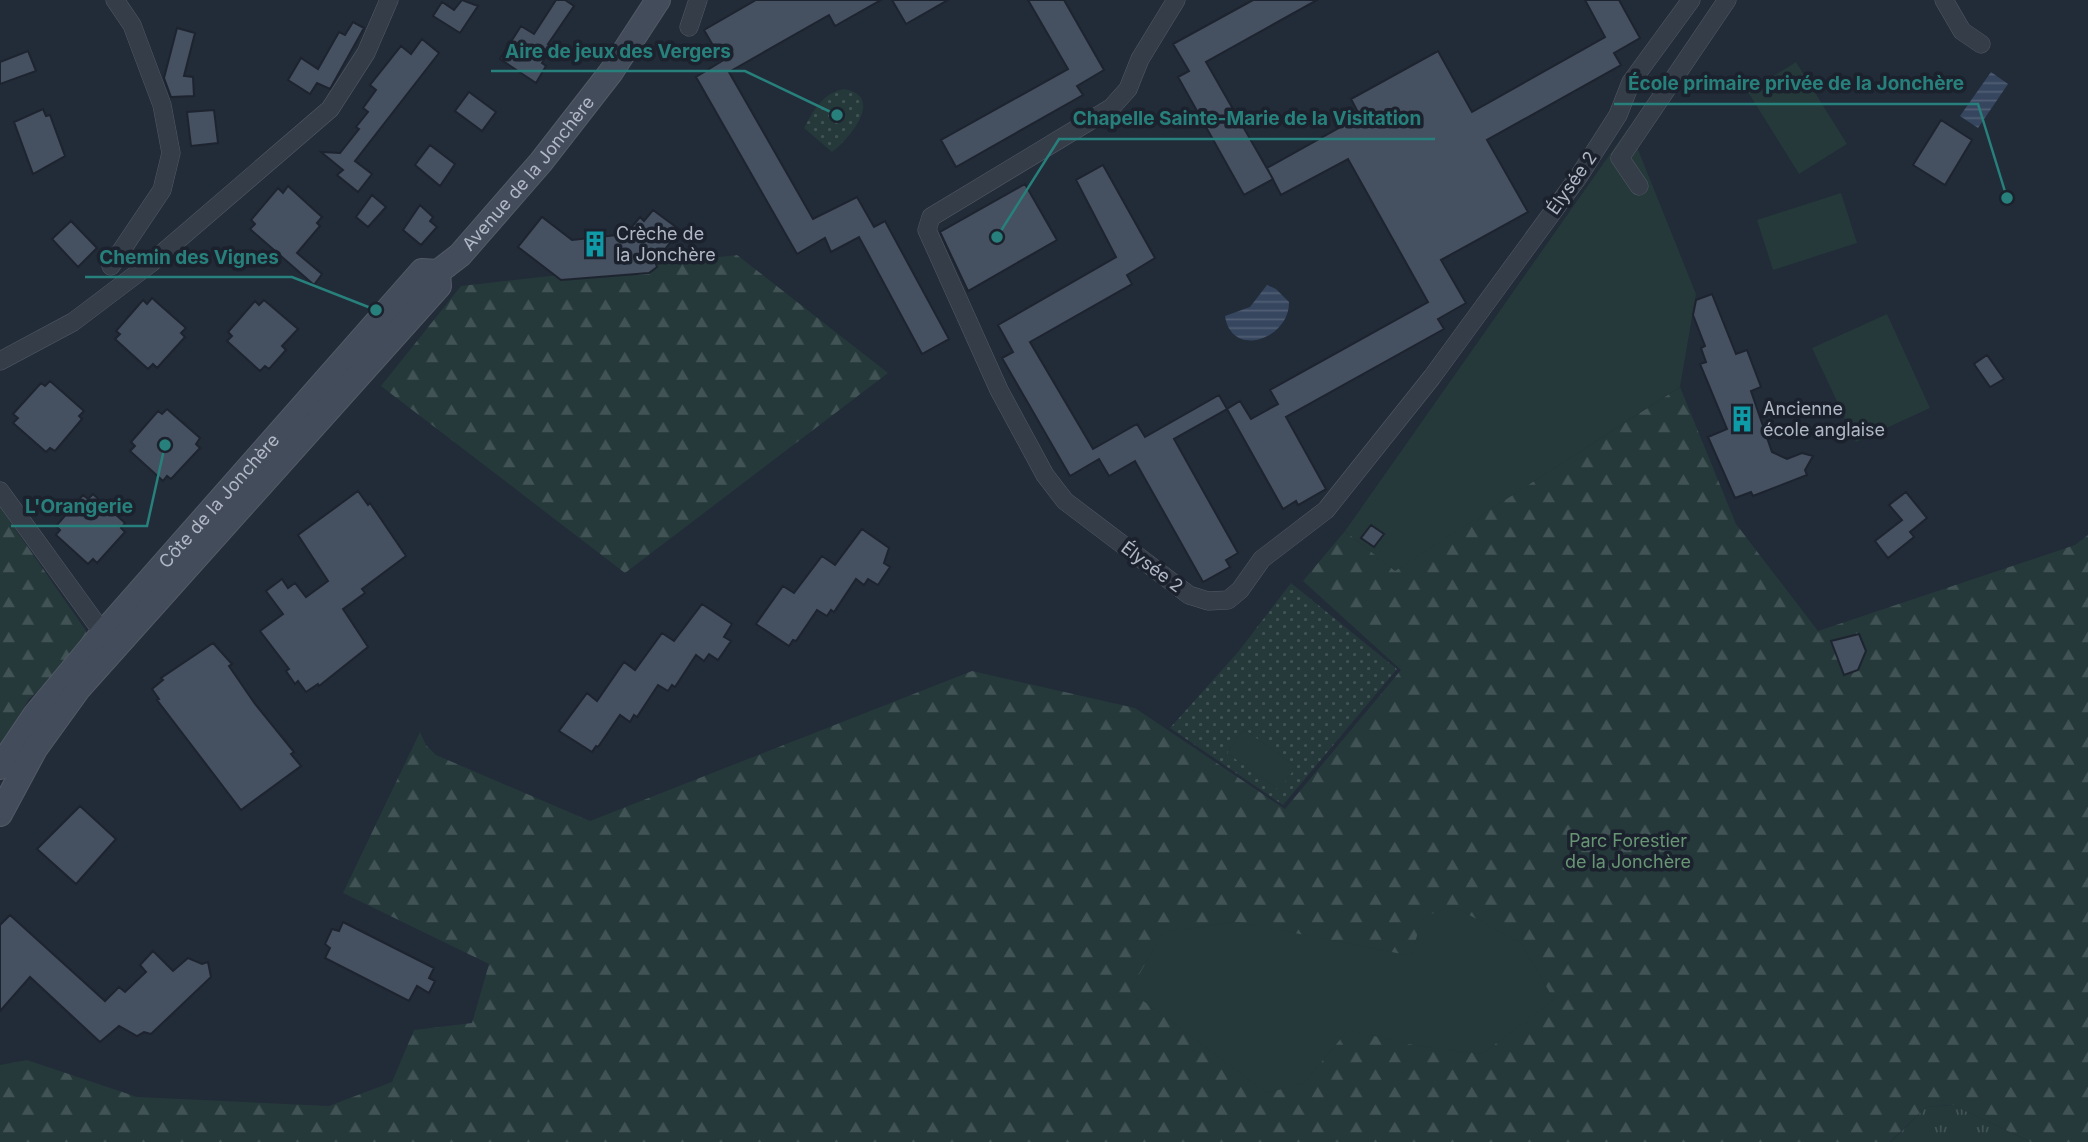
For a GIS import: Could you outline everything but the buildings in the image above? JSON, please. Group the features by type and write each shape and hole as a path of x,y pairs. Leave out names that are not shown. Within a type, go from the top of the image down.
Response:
{"street":[{"path":"111,266 162,190 171,153 162,105 132,26 115,0"},
{"path":"0,361 73,322 151,263 330,109 366,53 389,0"},
{"name":"Avenue de la Jonchère","path":"335,370 422,271 438,272 460,255 541,162 611,72 658,0"},
{"path":"689,27 698,0"},
{"name":"Élysée 2","path":"1176,0 1140,59 1128,89 1111,108 931,217 927,230 999,390 1045,475 1065,502 1189,595 1208,601 1228,600 1240,590 1262,559 1326,510 1433,377 1579,176 1618,115 1631,82 1691,0"},
{"path":"1639,186 1620,158 1727,0"},
{"path":"1944,0 1962,31 1982,44"},
{"name":"Avenue de la Jonchère","path":"334,403 439,286 438,272"},
{"name":"Côte de la Jonchère","path":"0,814 49,727 109,639 335,370"},
{"name":"Côte de la Jonchère","path":"0,767 35,715 334,403"},
{"path":"0,491 109,639"}],"green space":[{"path":"1796,62 1847,144 1799,174 1748,92"},
{"path":"845,89 857,93 862,100 863,109 860,119 847,138 832,152 804,128 825,98"},
{"path":"1629,127 1696,294 1680,387 1395,571 1345,531"},
{"path":"1841,193 1857,243 1773,270 1757,220"},
{"path":"737,255 888,373 625,573 381,386 461,286"},
{"path":"1887,314 1930,408 1856,442 1812,348"},
{"name":"Parc Forestier de la Jonchère","path":"1680,387 1736,524 1818,631 2075,545 2088,535 2088,1142 2031,1142 1953,1105 1926,1107 1890,1142 0,1142 0,1065 27,1060 137,1097 329,1106 392,1082 414,1030 472,1023 489,964 343,893 420,732 426,745 436,755 590,821 972,671 1135,708 1285,809 1401,670 1303,581 1345,531 1395,570"},
{"path":"0,507 93,641 29,699 0,747"},
{"path":"1291,583 1397,669 1283,805 1170,728 1238,652"},
{"path":"1244,729 1296,767 1279,790 1227,753"},
{"path":"1451,905 1522,944 1554,1000 1482,1054 1418,1046 1348,1030 1304,1083 1267,1093 1130,991 1163,932 1238,922 1412,956 1421,919"},
{"path":"1953,1105 2031,1142 1891,1142 1926,1107"}],"water":[{"path":"1991,72 2008,84 1978,128 1960,116"},
{"path":"1267,285 1276,289 1289,302 1287,315 1271,334 1260,339 1238,337 1230,330 1225,316 1250,307"}],"place":[{"name":"Aire de jeux des Vergers","path":"837,115"},
{"name":"École primaire privée de la Jonchère","path":"2007,198"},
{"name":"Chapelle Sainte-Marie de la Visitation","path":"997,237"},
{"name":"Crèche de la Jonchère","path":"595,244"},
{"name":"Chemin des Vignes","path":"376,310"},
{"name":"Ancienne école anglaise","path":"1742,419"},
{"name":"L'Orangerie","path":"165,445"}]}
